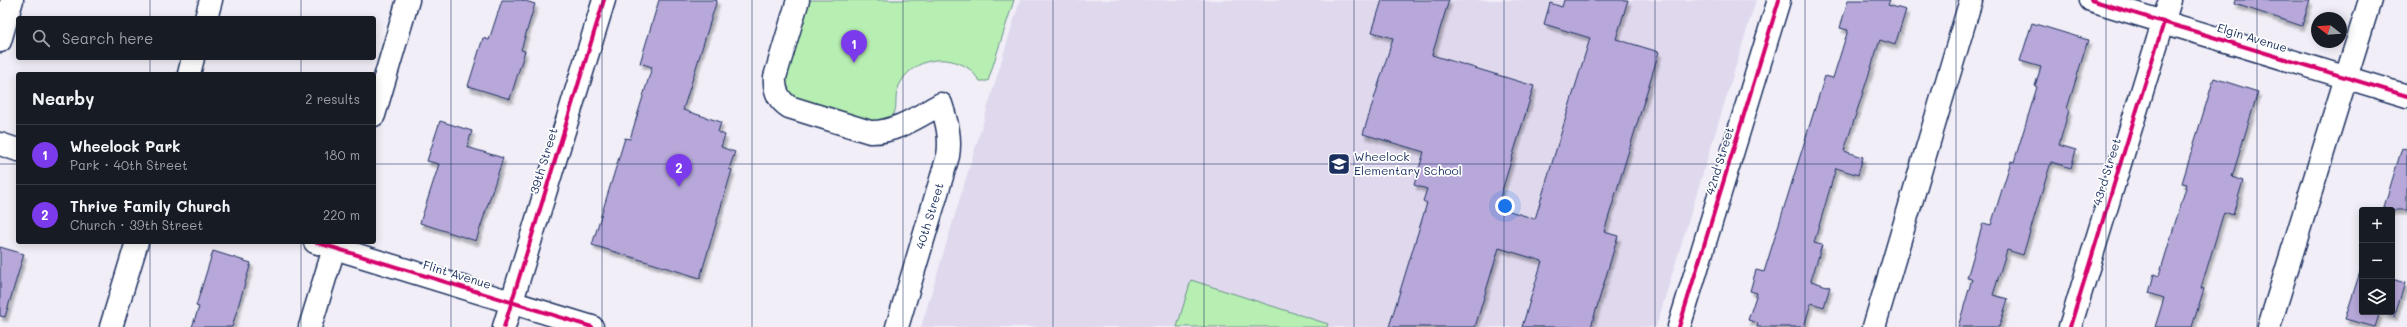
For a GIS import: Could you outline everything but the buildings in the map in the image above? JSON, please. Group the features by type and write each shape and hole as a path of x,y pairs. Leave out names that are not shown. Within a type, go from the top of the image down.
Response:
{"street":[{"path":"0,41 12,0"},
{"path":"207,16 211,0"},
{"path":"376,107 408,0"},
{"name":"39th Street","path":"504,327 604,0"},
{"name":"40th Street","path":"798,0 774,77 774,87 781,102 789,108 870,132 878,133 902,126 941,104 948,126 950,144 948,156 897,327"},
{"name":"42nd Street","path":"1679,327 1779,0"},
{"path":"1874,327 1971,0"},
{"name":"Elgin Avenue","path":"2091,0 2407,96"},
{"name":"43rd Street","path":"2070,327 2170,0"},
{"path":"2269,327 2370,0"},
{"path":"189,72 192,60"},
{"path":"0,144 16,149"},
{"path":"111,327 136,244"},
{"path":"310,327 328,244"},
{"name":"Flint Avenue","path":"328,244 592,327"}],"shaded area":[{"name":"Wheelock Elementary School","path":"1020,0 1756,0 1656,327 921,327"}],"green space":[{"path":"805,0 1014,0 988,81 980,81 973,72 959,63 941,60 922,64 907,74 901,82 896,95 896,106 893,116 880,125 796,101 782,85"},
{"path":"1191,280 1328,324 1327,327 1177,327"}],"cycle path":[{"path":"504,327 604,0"},
{"path":"1679,327 1779,0"},
{"path":"2091,0 2407,96"},
{"path":"2070,327 2164,22"},
{"path":"322,244 592,327"}],"place":[{"name":"Wheelock Park","path":"854,63"},
{"name":"Wheelock Elementary School","path":"1339,164"},
{"name":"Thrive Family Church","path":"679,187"}]}
